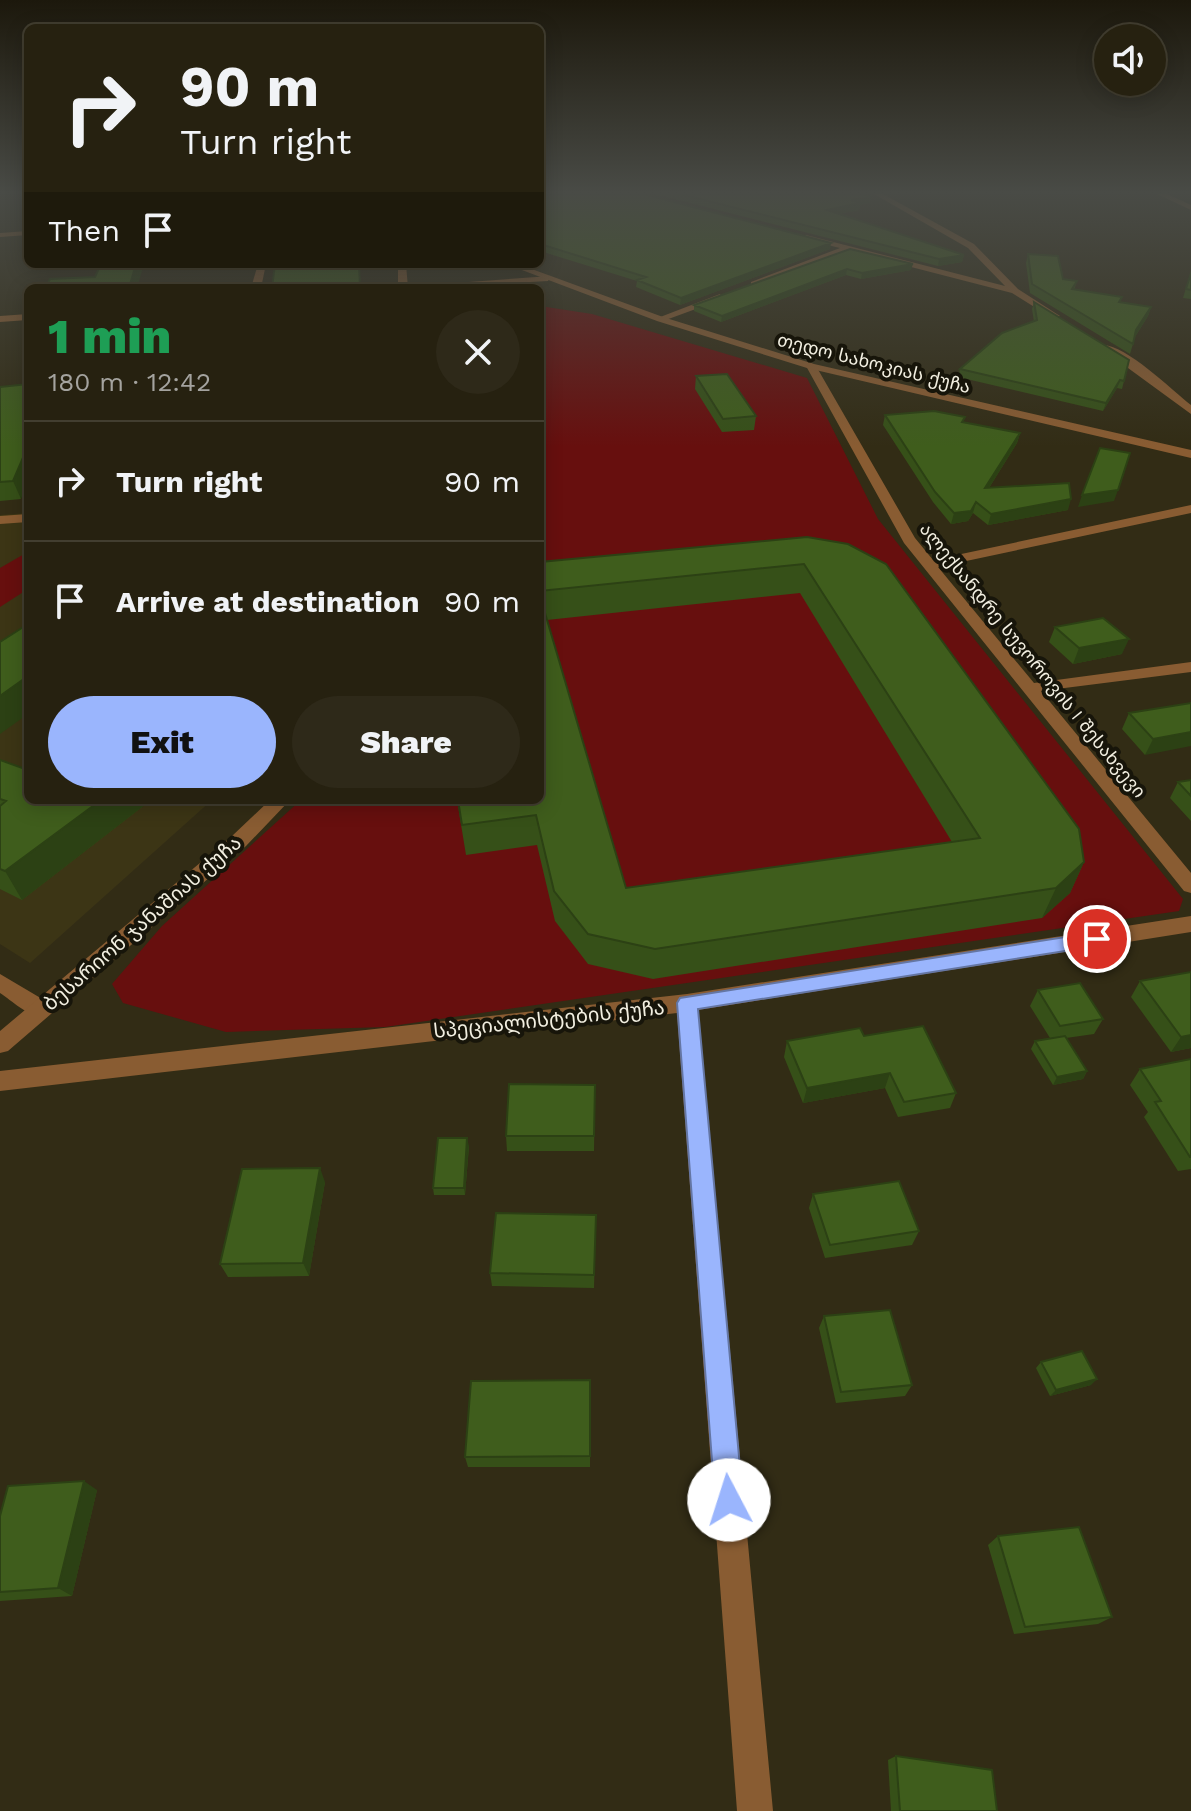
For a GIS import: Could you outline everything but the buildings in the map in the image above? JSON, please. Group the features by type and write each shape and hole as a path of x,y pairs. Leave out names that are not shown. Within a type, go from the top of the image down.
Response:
{"street":[{"path":"475,284 542,279"},
{"name":"თედო სახოკიას ქუჩა","path":"549,279 660,319 811,366 1191,454"},
{"path":"747,286 767,279"},
{"path":"967,279 1015,291"},
{"path":"1003,279 1015,291 1069,325"},
{"path":"660,319 733,292"},
{"path":"0,319 24,317"},
{"path":"1096,341 1136,366 1191,411"},
{"name":"ალექსანდრე სუვოროვის I შესახვევი","path":"811,366 909,540 1191,886"},
{"path":"928,565 1191,509"},
{"path":"0,520 24,518"},
{"path":"1029,688 1191,667"},
{"name":"ბესარიონ ჯანაშიას ქუჩა","path":"0,1044 239,841 277,804"},
{"name":"სპეციალისტების ქუჩა","path":"0,1081 687,1003 1191,924"},
{"path":"0,982 41,1009"},
{"path":"687,1003 755,1811"}],"shaded area":[{"path":"544,307 592,314 807,378 878,519 1183,899 1179,911 385,1027 226,1032 123,1003 112,984 162,926 297,804 544,804"},
{"path":"24,513 24,804 208,804 30,963 0,944 0,515"},
{"path":"24,554 24,592 0,607 0,568"}],"route":[{"path":"729,1500 687,1003 1097,939"}]}
